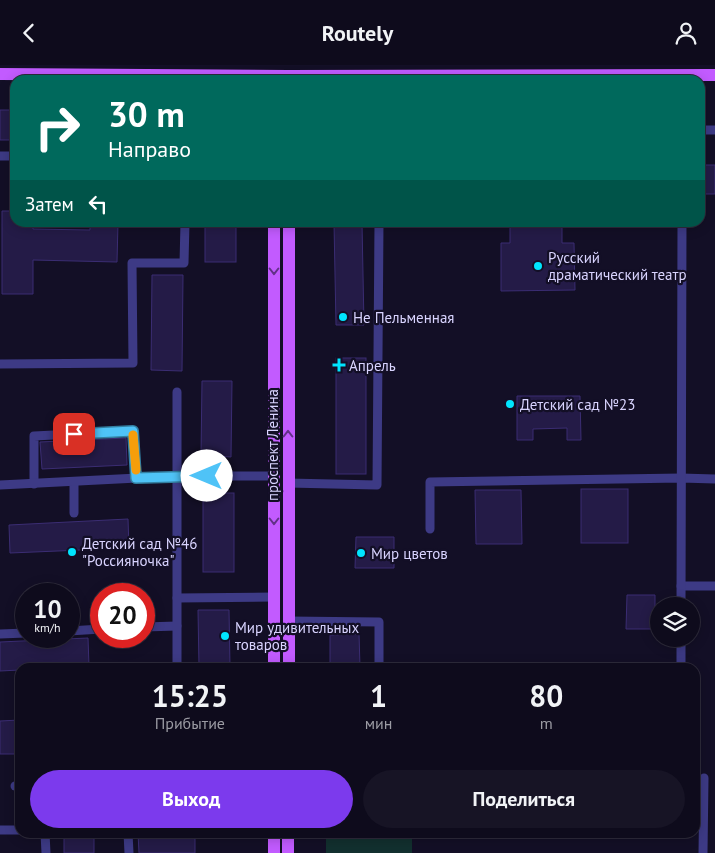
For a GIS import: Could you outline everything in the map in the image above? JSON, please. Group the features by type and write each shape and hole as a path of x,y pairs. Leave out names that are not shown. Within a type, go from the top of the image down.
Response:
{"main road":[{"path":"168,75 274,73 715,75"},
{"path":"0,74 21,75"},
{"name":"проспект Ленина","path":"274,227 274,663"},
{"name":"проспект Ленина","path":"289,227 289,663"},
{"path":"274,838 274,853"},
{"path":"288,838 288,853"}],"lane":[{"path":"0,364 133,363 132,263 184,263 185,227"},
{"path":"288,483 377,485 379,227"},
{"path":"681,597 682,227"},
{"path":"177,392 177,663"},
{"path":"34,484 34,436 133,431 136,478"},
{"path":"0,485 177,476 274,476"},
{"path":"430,529 430,482 715,479"},
{"path":"74,482 74,513"},
{"path":"681,586 715,586"},
{"path":"177,598 274,597"},
{"path":"289,621 379,622 379,663"},
{"path":"155,627 177,626"},
{"path":"0,634 15,633"},
{"path":"681,647 681,663"},
{"path":"704,778 704,853"},
{"path":"0,830 15,830"},
{"path":"46,838 46,853"},
{"path":"128,838 128,853"}],"green space":[{"path":"326,838 412,838 412,853 326,853"}],"building":[{"path":"0,110 10,110 10,140 0,140"},
{"path":"705,165 715,165 715,194 705,194"},
{"path":"2,211 10,211 10,227 90,230 90,227 118,227 117,262 33,260 33,294 2,294"},
{"path":"205,227 236,227 236,262 205,262"},
{"path":"334,227 362,227 364,325 336,325"},
{"name":"Русский драматический театр","path":"510,227 562,227 562,243 574,243 575,290 501,291 501,243 510,243"},
{"path":"152,275 183,275 182,371 151,370"},
{"path":"336,358 366,358 366,474 336,474"},
{"path":"202,381 232,381 231,457 201,455"},
{"path":"517,396 580,396 581,440 567,440 567,428 533,429 533,440 517,440"},
{"path":"126,438 127,465 42,469 40,442"},
{"path":"581,489 628,489 628,543 581,543"},
{"path":"475,490 521,490 522,544 476,544"},
{"path":"203,493 234,493 234,572 203,572"},
{"path":"128,519 129,548 10,553 9,525"},
{"path":"356,537 394,537 394,568 355,568"},
{"path":"627,595 655,595 655,597 650,597 650,629 626,629"},
{"path":"198,610 229,610 230,663 199,663"},
{"path":"359,634 360,663 330,663 330,635"},
{"path":"80,638 88,638 89,663 15,663 15,670 0,671 0,642 15,641 15,648 80,648"},
{"path":"15,720 15,754 0,754 0,721"},
{"path":"64,838 94,838 94,853 64,853"},
{"path":"138,838 195,838 195,853 139,853"}],"slow traffic":[{"path":"133,435 136,470"}],"place":[{"name":"Русский драматический театр","path":"538,266"},
{"name":"Не Пельменная","path":"343,317"},
{"name":"Апрель","path":"339,365"},
{"name":"Детский сад №23","path":"510,404"},
{"name":"Детский сад №46 \"Россияночка\"","path":"72,552"},
{"name":"Мир цветов","path":"361,553"},
{"name":"Мир удивительных товаров","path":"225,636"}],"route":[{"path":"74,434 133,431 136,478 207,476"}]}
